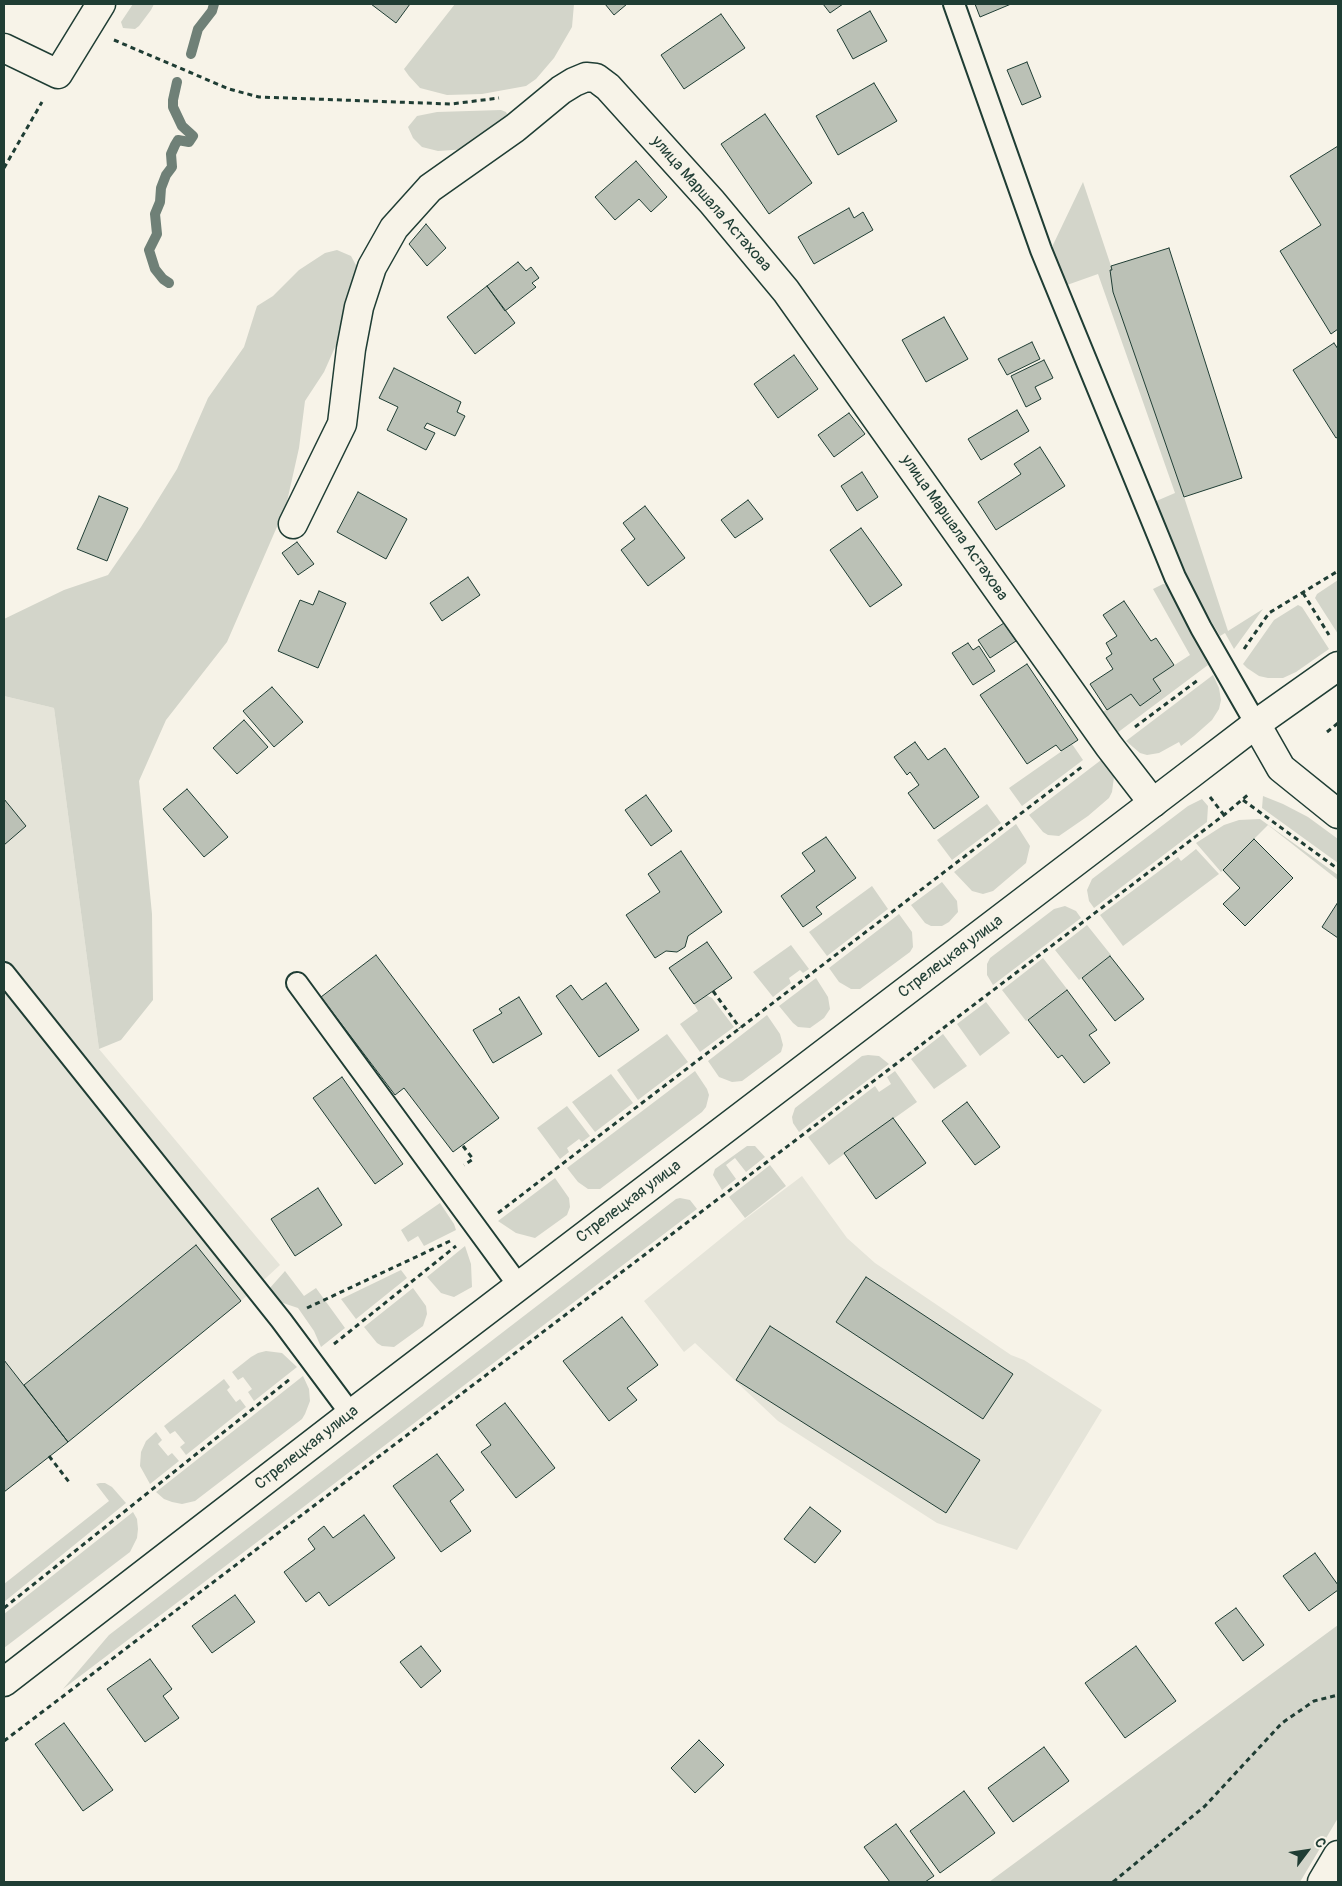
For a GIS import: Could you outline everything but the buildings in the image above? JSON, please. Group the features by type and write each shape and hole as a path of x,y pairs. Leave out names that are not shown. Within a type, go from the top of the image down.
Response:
{"street":[{"path":"4,48 58,74 101,4"},
{"name":"улица Маршала Астахова","path":"293,524 342,424 351,349 359,307 372,267 394,228 430,188 515,128 561,90 586,77 596,78 608,87 712,202 786,291 1103,738 1153,803"},
{"name":"Стрелецкая улица","path":"4,1682 351,1414 1256,724 1338,666"},
{"path":"1256,724 1281,768 1338,814"},
{"path":"1322,1882 1338,1855"}],"lane":[{"path":"954,4 1041,250 1175,577 1201,628 1256,724"},
{"path":"4,973 281,1320 351,1414"},
{"path":"297,983 519,1286"}],"path":[{"path":"86,28 229,89 260,97 451,104 506,97"},
{"path":"4,168 58,74"},
{"path":"1239,656 1269,613 1338,571"},
{"path":"1303,593 1330,637"},
{"path":"1134,727 1203,676"},
{"path":"1328,732 1338,724"},
{"path":"494,1217 1086,764"},
{"path":"4,1741 1224,815 1250,793"},
{"path":"1210,797 1224,815"},
{"path":"1243,800 1338,869"},
{"path":"713,991 740,1028"},
{"path":"459,1169 473,1159 463,1146"},
{"path":"324,1301 450,1240 455,1247"},
{"path":"332,1346 462,1241"},
{"path":"4,1608 292,1377"},
{"path":"49,1456 69,1482"},
{"path":"1113,1882 1205,1806 1282,1722 1314,1701 1338,1696"}],"shaded area":[{"path":"133,4 154,4 139,26 135,29 123,28 121,22"},
{"path":"455,4 574,4 572,27 554,58 536,79 526,86 482,94 447,95 420,88 404,69"},
{"path":"501,110 506,112 508,116 468,149 438,151 422,147 413,138 408,127 417,116 437,112"},
{"path":"1083,182 1111,266 1113,292 1228,631 1263,609 1234,649 1225,633 1220,636 1202,606 1184,572 1154,502 1175,493 1098,274 1067,285 1052,247"},
{"path":"337,250 351,256 357,267 354,289 344,327 324,372 305,401 299,448 286,506 227,642 166,720 139,781 152,914 153,1000 121,1040 99,1049 54,708 4,696 4,619 64,590 108,575 177,469 208,398 244,347 257,306 273,296 299,270 325,253"},
{"path":"1338,580 1338,634 1315,598 1317,594"},
{"path":"1163,584 1169,585 1208,665 1113,736 1055,649 1060,649 1101,713 1131,694 1140,706 1161,692 1153,679 1190,655 1153,589"},
{"path":"1298,605 1302,607 1329,649 1296,672 1283,678 1259,676 1247,668 1243,664 1274,620"},
{"path":"1213,675 1219,688 1221,700 1219,709 1212,720 1181,746 1179,742 1159,753 1147,755 1140,753 1126,741"},
{"path":"4,696 54,708 99,1049 280,1265 241,1301 4,1492"},
{"path":"1072,744 1083,760 1022,806 1009,788"},
{"path":"1105,757 1114,777 1112,792 1109,798 1088,816 1059,836 1048,835 1043,832 1029,815"},
{"path":"1263,796 1308,817 1338,839 1338,863 1262,808"},
{"path":"1202,799 1208,806 1207,822 1094,908 1089,901 1087,890 1092,879 1188,806"},
{"path":"987,804 1001,823 952,860 937,840"},
{"path":"1260,819 1338,875 1338,880 1268,825 1221,872 1196,843 1224,825 1239,820"},
{"path":"1016,824 1030,846 1026,863 993,891 983,894 972,891 954,872"},
{"path":"1196,849 1219,874 1123,946 1100,915 1178,857 1181,861"},
{"path":"942,882 957,901 958,912 949,922 942,926 931,926 925,923 911,905"},
{"path":"872,886 888,909 827,956 809,932"},
{"path":"1065,906 1076,911 1081,918 993,985 987,975 987,964 990,958 1054,909"},
{"path":"899,914 912,932 913,947 910,952 860,989 851,989 839,982 829,968"},
{"path":"1087,925 1111,955 1079,980 1055,950"},
{"path":"791,945 809,969 803,973 800,970 789,978 791,983 773,997 753,972"},
{"path":"1043,958 1067,989 1026,1021 1002,990"},
{"path":"816,978 828,997 830,1009 824,1018 810,1028 798,1027 779,1006"},
{"path":"706,995 712,998 734,1027 700,1052 680,1024 698,1011 694,1004"},
{"path":"986,1002 1010,1033 980,1056 957,1024"},
{"path":"767,1015 780,1034 783,1045 781,1052 742,1081 732,1082 719,1077 708,1061"},
{"path":"667,1034 688,1062 638,1100 617,1070"},
{"path":"943,1034 967,1066 934,1089 911,1059"},
{"path":"862,1056 879,1056 889,1064 799,1132 793,1123 792,1117 795,1108"},
{"path":"695,1071 709,1095 706,1107 702,1112 600,1189 588,1189 578,1182 567,1168"},
{"path":"895,1071 917,1102 829,1165 808,1137 875,1086 879,1092 891,1084 887,1077"},
{"path":"611,1074 633,1103 595,1132 572,1102"},
{"path":"567,1106 590,1136 582,1142 579,1139 567,1148 569,1152 560,1159 537,1128"},
{"path":"747,1146 755,1146 765,1157 746,1172 735,1158 726,1165 736,1179 722,1190 713,1175 715,1169"},
{"path":"770,1165 786,1186 745,1218 729,1197"},
{"path":"802,1176 847,1238 875,1263 1011,1355 1024,1360 1102,1410 1017,1550 937,1523 778,1421 695,1343 684,1352 644,1301 745,1219"},
{"path":"555,1178 569,1198 570,1207 567,1215 535,1238 516,1233 498,1221"},
{"path":"676,1199 690,1200 697,1209 63,1689 109,1635"},
{"path":"440,1203 456,1230 424,1246 418,1236 408,1242 401,1230"},
{"path":"465,1246 471,1264 472,1287 454,1297 441,1293 427,1277"},
{"path":"401,1270 407,1278 356,1319 341,1299"},
{"path":"285,1271 304,1296 316,1288 345,1328 321,1347 314,1331 298,1308 280,1302 269,1289"},
{"path":"413,1288 426,1306 427,1314 423,1326 394,1347 382,1346 377,1343 364,1327"},
{"path":"266,1351 282,1353 297,1367 254,1401 248,1392 252,1389 243,1377 238,1380 232,1372 251,1357"},
{"path":"303,1376 309,1389 310,1401 302,1419 195,1501 182,1504 172,1502 164,1499 156,1492"},
{"path":"224,1379 230,1387 227,1390 236,1402 240,1399 246,1407 186,1455 180,1447 185,1443 175,1431 170,1434 164,1426"},
{"path":"156,1432 162,1440 158,1444 168,1456 172,1453 179,1461 150,1484 140,1466 141,1452 146,1441"},
{"path":"105,1483 112,1487 126,1503 4,1602 4,1584 109,1501 96,1484"},
{"path":"133,1512 137,1519 138,1529 137,1538 130,1552 4,1648 4,1614"},
{"path":"1338,1625 1338,1818 1300,1882 989,1882"}],"waterway":[{"path":"191,54 198,29 212,11 214,4"},
{"path":"169,283 155,269 149,250 157,234 155,214 160,202 161,188 166,175 172,167 171,154 178,140 189,142 193,136 182,126 173,107 177,82"}]}
